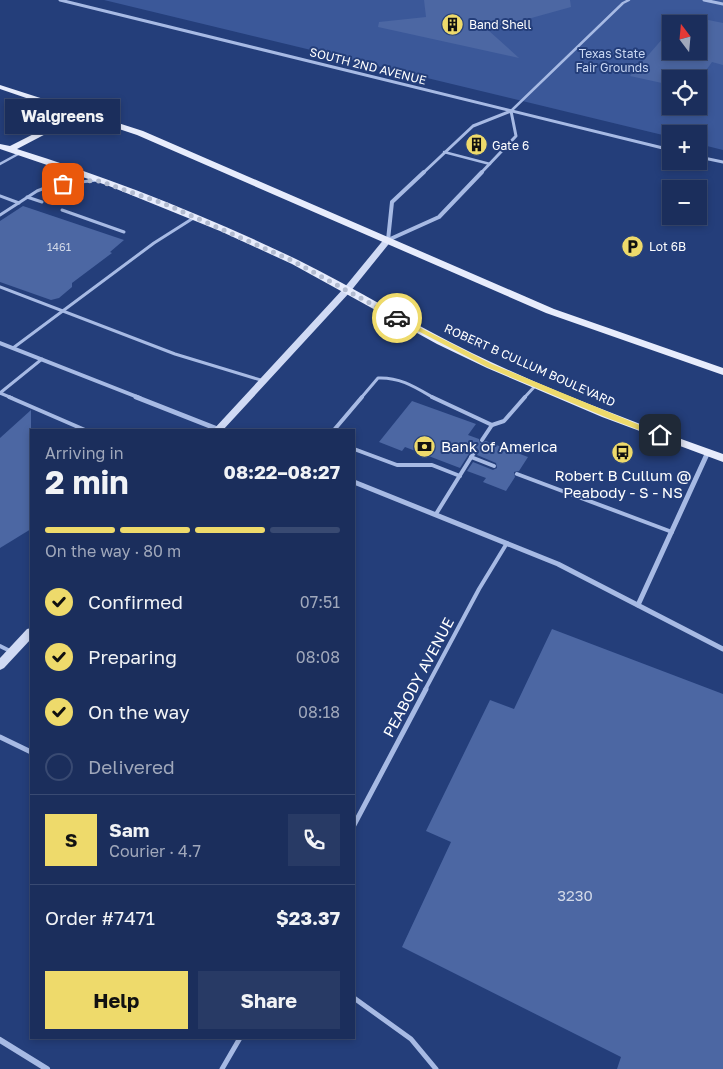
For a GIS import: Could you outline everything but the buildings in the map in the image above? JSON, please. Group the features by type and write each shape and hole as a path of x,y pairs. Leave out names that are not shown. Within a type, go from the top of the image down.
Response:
{"main road":[{"path":"0,87 175,147 550,310 723,372"},
{"path":"11,149 80,113"},
{"name":"ROBERT B CULLUM BOULEVARD","path":"0,146 195,217 293,261 423,332 536,386 723,458"},
{"path":"220,429 347,290 388,240"},
{"path":"0,665 30,633"}],"street":[{"name":"SOUTH 2ND AVENUE","path":"60,0 662,148"},
{"path":"704,0 723,4"},
{"path":"512,111 516,136 490,164 439,217 388,240 392,202 473,126 512,111"},
{"path":"707,158 723,162"},
{"path":"1,344 217,429"},
{"path":"638,605 708,452"},
{"path":"355,482 558,564 723,649"},
{"path":"0,1040 47,1069"}],"lane":[{"path":"512,111 622,1 629,0"},
{"path":"0,164 20,152"},
{"path":"444,152 490,164"},
{"path":"0,215 37,191 50,186 96,180"},
{"path":"0,196 19,203"},
{"path":"27,197 42,202"},
{"path":"62,210 124,232"},
{"path":"13,348 154,243 195,217"},
{"path":"0,287 175,354 264,381"},
{"path":"42,359 0,393 83,429"},
{"path":"335,429 378,378 392,376 413,385 435,399 492,425"},
{"path":"482,440 492,425 504,421 536,386"},
{"path":"355,450 397,465 432,465 460,476"},
{"path":"436,514 475,451"},
{"path":"471,457 494,466"},
{"path":"517,474 672,532"},
{"name":"PEABODY AVENUE","path":"355,823 479,589 507,543"},
{"path":"0,646 12,652"},
{"path":"0,738 30,752"},
{"path":"355,999 411,1039 436,1069"},
{"path":"222,1069 239,1039"}],"green space":[{"name":"Texas State Fair Grounds","path":"104,0 723,0 723,150 707,146 707,125 662,125 662,135"}],"way so far":[{"path":"63,184 96,180 165,204 293,261 397,318"}],"place":[{"name":"Band Shell","path":"453,24"},
{"name":"Gate 6","path":"476,145"},
{"name":"Walgreens","path":"63,184"},
{"name":"Lot 6B","path":"633,246"},
{"name":"Bank of America","path":"425,446"},
{"name":"Robert B Cullum @ Peabody - S - NS","path":"623,452"}],"route":[{"path":"397,318 414,328 536,386 660,435"}]}
